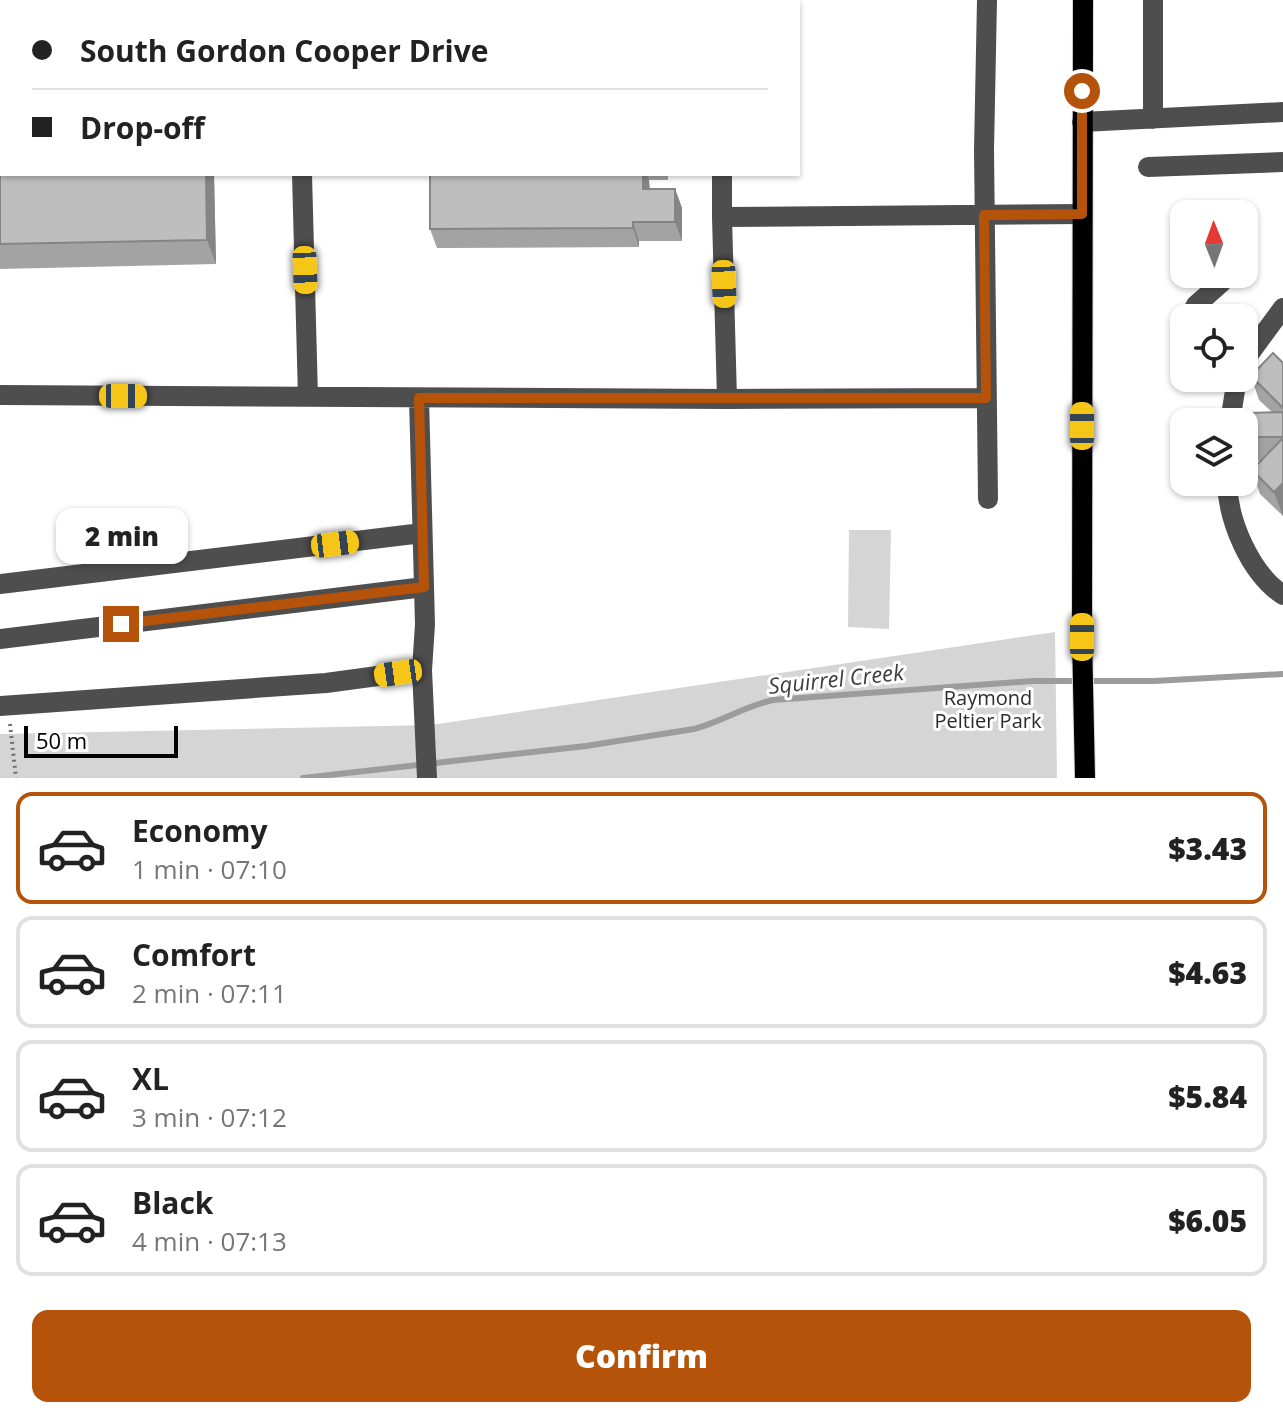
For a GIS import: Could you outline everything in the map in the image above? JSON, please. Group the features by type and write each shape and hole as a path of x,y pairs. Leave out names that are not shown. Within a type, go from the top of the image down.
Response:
{"main road":[{"path":"1083,0 1082,637 1085,778"}],"lane":[{"path":"987,0 984,215 988,499"},
{"path":"1153,0 1153,119"},
{"path":"1082,122 1283,112"},
{"path":"1148,167 1283,162"},
{"path":"302,176 308,397"},
{"path":"722,176 727,399"},
{"path":"722,217 1082,214"},
{"path":"1197,304 1215,288"},
{"path":"1258,341 1283,308"},
{"path":"0,395 986,398"},
{"path":"419,398 424,587 422,670 427,778"},
{"path":"1230,496 1241,544 1255,568 1283,595"},
{"path":"0,584 422,533"},
{"path":"0,639 424,587"},
{"path":"4,706 326,683 422,670"}],"path":[{"path":"4,706 16,778"}],"green space":[{"path":"849,530 891,530 889,629 848,627"},
{"name":"Raymond Peltier Park","path":"1055,632 1057,778 0,778 0,734 431,725"}],"building":[{"path":"0,176 206,176 207,240 0,244"},
{"path":"430,176 643,176 643,189 675,189 675,222 633,222 633,228 430,229"},
{"path":"1273,353 1283,363 1283,408 1258,383 1258,369"},
{"path":"1283,412 1283,437 1258,437 1258,413"},
{"path":"1283,438 1283,483 1274,492 1258,476 1258,464"}],"waterway":[{"name":"Squirrel Creek","path":"303,778 586,746 694,729 773,700 1033,681 1154,681 1283,674"}],"route":[{"path":"121,624 424,587 419,398 986,398 984,215 1082,214 1082,91"}]}
